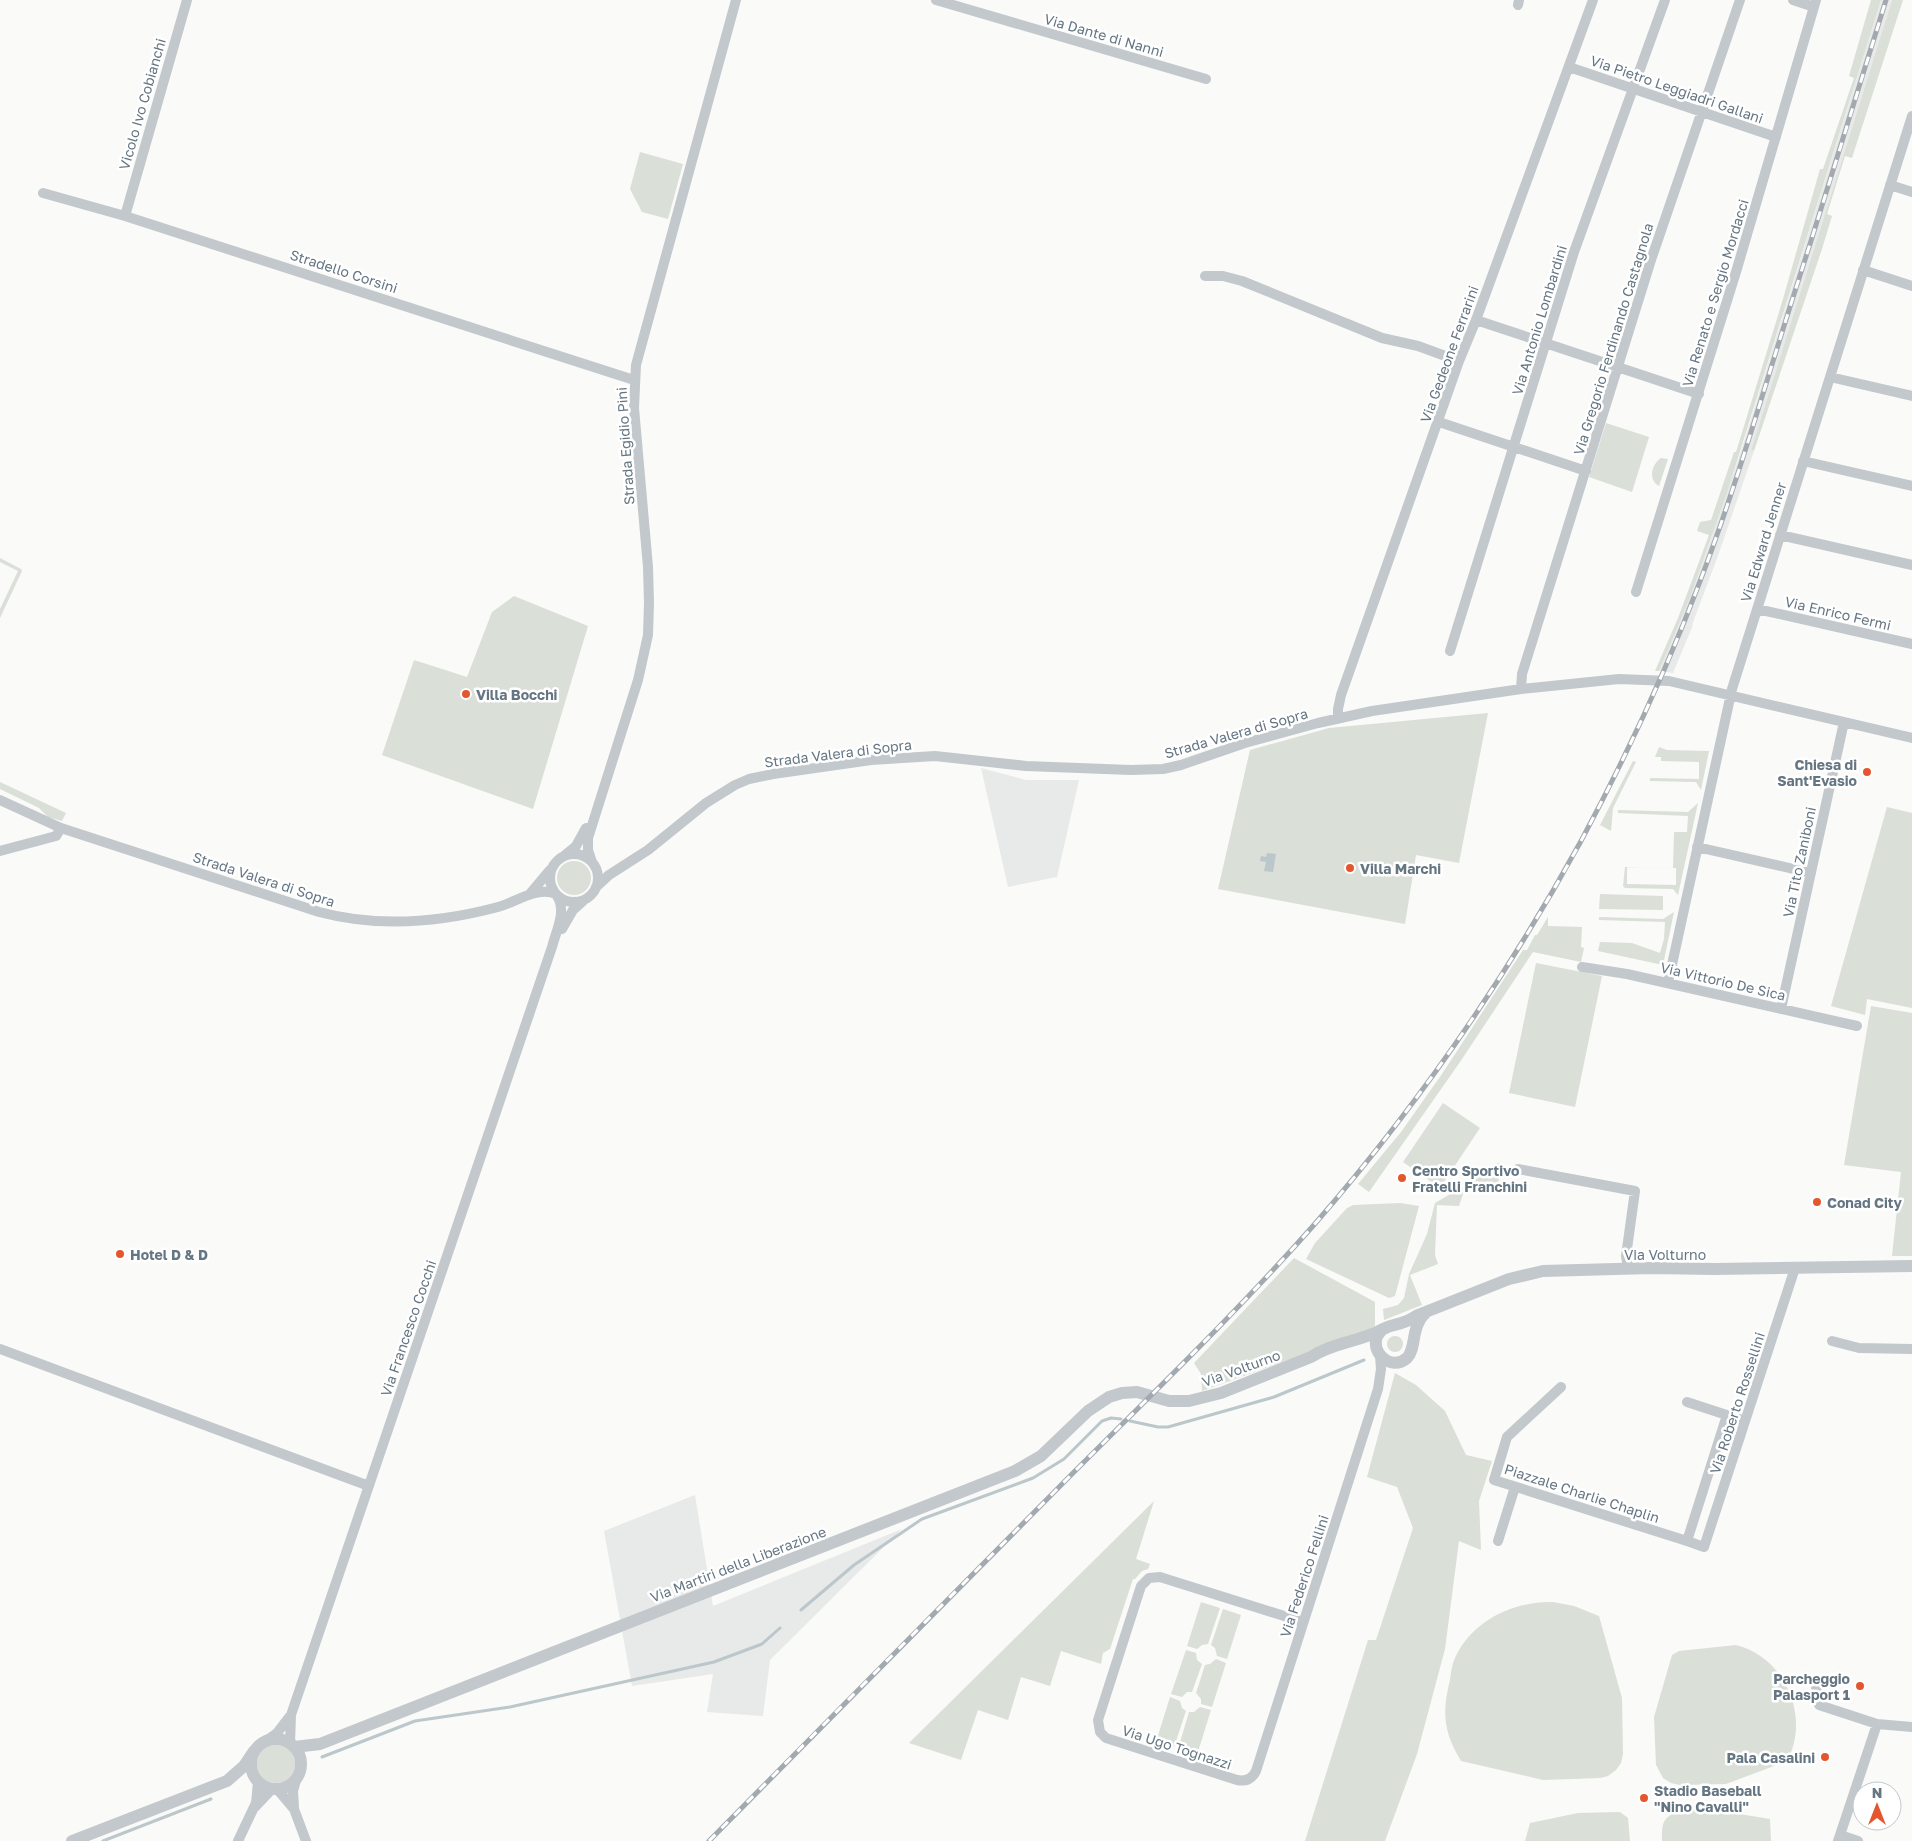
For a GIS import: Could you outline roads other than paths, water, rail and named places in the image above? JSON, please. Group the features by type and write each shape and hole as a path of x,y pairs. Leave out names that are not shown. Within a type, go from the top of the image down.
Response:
{"street":[{"name":"Vicolo Ivo Cobianchi","path":"124,216 187,0"},
{"name":"Strada Egidio Pini","path":"592,862 588,852 588,841 640,674 648,635 648,574 634,408 634,380 642,336 736,0"},
{"name":"Via Dante di Nanni","path":"936,0 1206,79"},
{"name":"Via Gedeone Ferrarini","path":"1338,719 1341,695 1460,361 1593,0"},
{"name":"Via Antonio Lombardini","path":"1450,651 1574,252 1665,0"},
{"name":"Via Gregorio Ferdinando Castagnola","path":"1521,690 1522,674 1651,260 1740,0"},
{"path":"1793,0 1815,4"},
{"name":"Via Renato e Sergio Mordacci","path":"1636,592 1698,394 1815,4"},
{"name":"Via Pietro Leggiadri Gallani","path":"1569,67 1776,137"},
{"name":"Via Edward Jenner","path":"1668,983 1730,695 1912,116"},
{"path":"1890,185 1912,192"},
{"name":"Stradello Corsini","path":"43,193 124,216 634,380"},
{"path":"1863,270 1912,286"},
{"path":"1205,276 1223,276 1242,281 1382,338 1418,346 1460,361"},
{"path":"1476,320 1698,394"},
{"path":"1830,377 1912,396"},
{"path":"1439,422 1586,470"},
{"path":"1803,461 1912,486"},
{"path":"1780,535 1912,565"},
{"name":"Via Enrico Fermi","path":"1757,608 1912,644"},
{"name":"Strada Valera di Sopra","path":"528,895 546,892 570,902 586,899 605,878 656,844 721,793 742,782 764,775 848,762 911,756 934,756 1026,766 1131,770 1163,769 1245,743 1372,711 1597,680 1639,678 1669,681 1912,738"},
{"name":"Via Tito Zaniboni","path":"1781,1009 1844,722"},
{"name":"Strada Valera di Sopra","path":"0,800 61,828 312,910 360,921 400,923 436,920 518,901 528,895 563,856 578,854 606,868 624,864"},
{"name":"Strada Egidio Pini","path":"563,856 579,843 590,818 598,806"},
{"path":"0,851 56,836 61,828"},
{"path":"1697,847 1811,873"},
{"path":"592,862 598,876 596,887"},
{"path":"552,868 550,884 557,895"},
{"name":"Via Francesco Cocchi","path":"258,1747 277,1733 291,1715 551,950 562,914 562,905 557,895"},
{"name":"Via Francesco Cocchi","path":"551,950 573,910 586,899"},
{"name":"Via Vittorio De Sica","path":"1582,967 1668,983 1857,1026"},
{"path":"1518,1169 1635,1191 1626,1256 1628,1268"},
{"name":"Via Volturno","path":"1150,1395 1169,1401 1189,1401 1221,1393 1336,1345 1366,1337 1525,1274 1567,1269 1912,1266"},
{"name":"Via Roberto Rossellini","path":"1704,1547 1795,1268"},
{"path":"1401,1361 1410,1353 1415,1328 1426,1312"},
{"path":"1380,1355 1376,1347 1376,1339 1387,1328 1399,1326 1407,1330 1413,1341"},
{"path":"1832,1341 1859,1348 1912,1349"},
{"name":"Via Volturno","path":"1311,1357 1357,1344 1370,1347 1389,1362 1401,1361"},
{"path":"0,1349 369,1486"},
{"name":"Via Federico Fellini","path":"1256,1771 1378,1389 1381,1371 1380,1355"},
{"name":"Via Federico Fellini","path":"1378,1389 1390,1370 1401,1361"},
{"name":"Piazzale Charlie Chaplin","path":"1561,1387 1508,1437 1494,1480 1704,1547"},
{"name":"Via Martiri della Liberazione","path":"258,1747 279,1739 292,1745 320,1744 1015,1471 1046,1452 1080,1418 1100,1402 1122,1393 1137,1392 1150,1395"},
{"path":"1687,1402 1745,1421"},
{"path":"1687,1541 1728,1416"},
{"path":"1498,1541 1515,1487"},
{"name":"Via Ugo Tognazzi","path":"1256,1771 1252,1777 1242,1781 1228,1778 1106,1738 1099,1730 1098,1720 1142,1584 1151,1577 1160,1576 1303,1622"},
{"path":"1816,1688 1819,1705 1877,1724 1912,1727"},
{"name":"Via Francesco Cocchi","path":"291,1715 292,1745"},
{"path":"1858,1841 1839,1838 1877,1724"},
{"name":"Via Martiri della Liberazione","path":"274,1789 288,1786 299,1773 306,1757 320,1744"},
{"path":"292,1745 300,1757 299,1773 293,1791 295,1811 306,1841"},
{"path":"238,1841 257,1801 256,1780 250,1763 258,1747"},
{"path":"72,1841 224,1782 244,1766 258,1747"},
{"path":"224,1782 256,1780 264,1787 274,1789 286,1799 295,1811"},
{"path":"254,1807 274,1789"}],"waterway":[{"path":"1130,1421 1158,1427 1168,1427 1274,1397 1364,1360"},
{"path":"801,1610 854,1565 922,1519 1033,1478 1064,1459 1102,1421 1111,1418 1121,1419"},
{"path":"322,1757 415,1721 510,1707 714,1662 762,1644 780,1628"},
{"path":"103,1841 211,1799"}],"railway":[{"path":"709,1841 1194,1352 1313,1226 1388,1135 1423,1088 1457,1041 1522,942 1598,809 1631,743 1689,610 1737,477 1886,0"}],"place":[{"name":"Villa Bocchi","path":"466,694"},
{"name":"Chiesa di Sant'Evasio","path":"1867,772"},
{"name":"Villa Marchi","path":"1350,868"},
{"name":"Centro Sportivo Fratelli Franchini","path":"1402,1178"},
{"name":"Conad City","path":"1817,1202"},
{"name":"Hotel D & D","path":"120,1254"},
{"name":"Parcheggio Palasport 1","path":"1860,1686"},
{"name":"Pala Casalini","path":"1825,1757"},
{"name":"Stadio Baseball \"Nino Cavalli\"","path":"1644,1798"}]}
